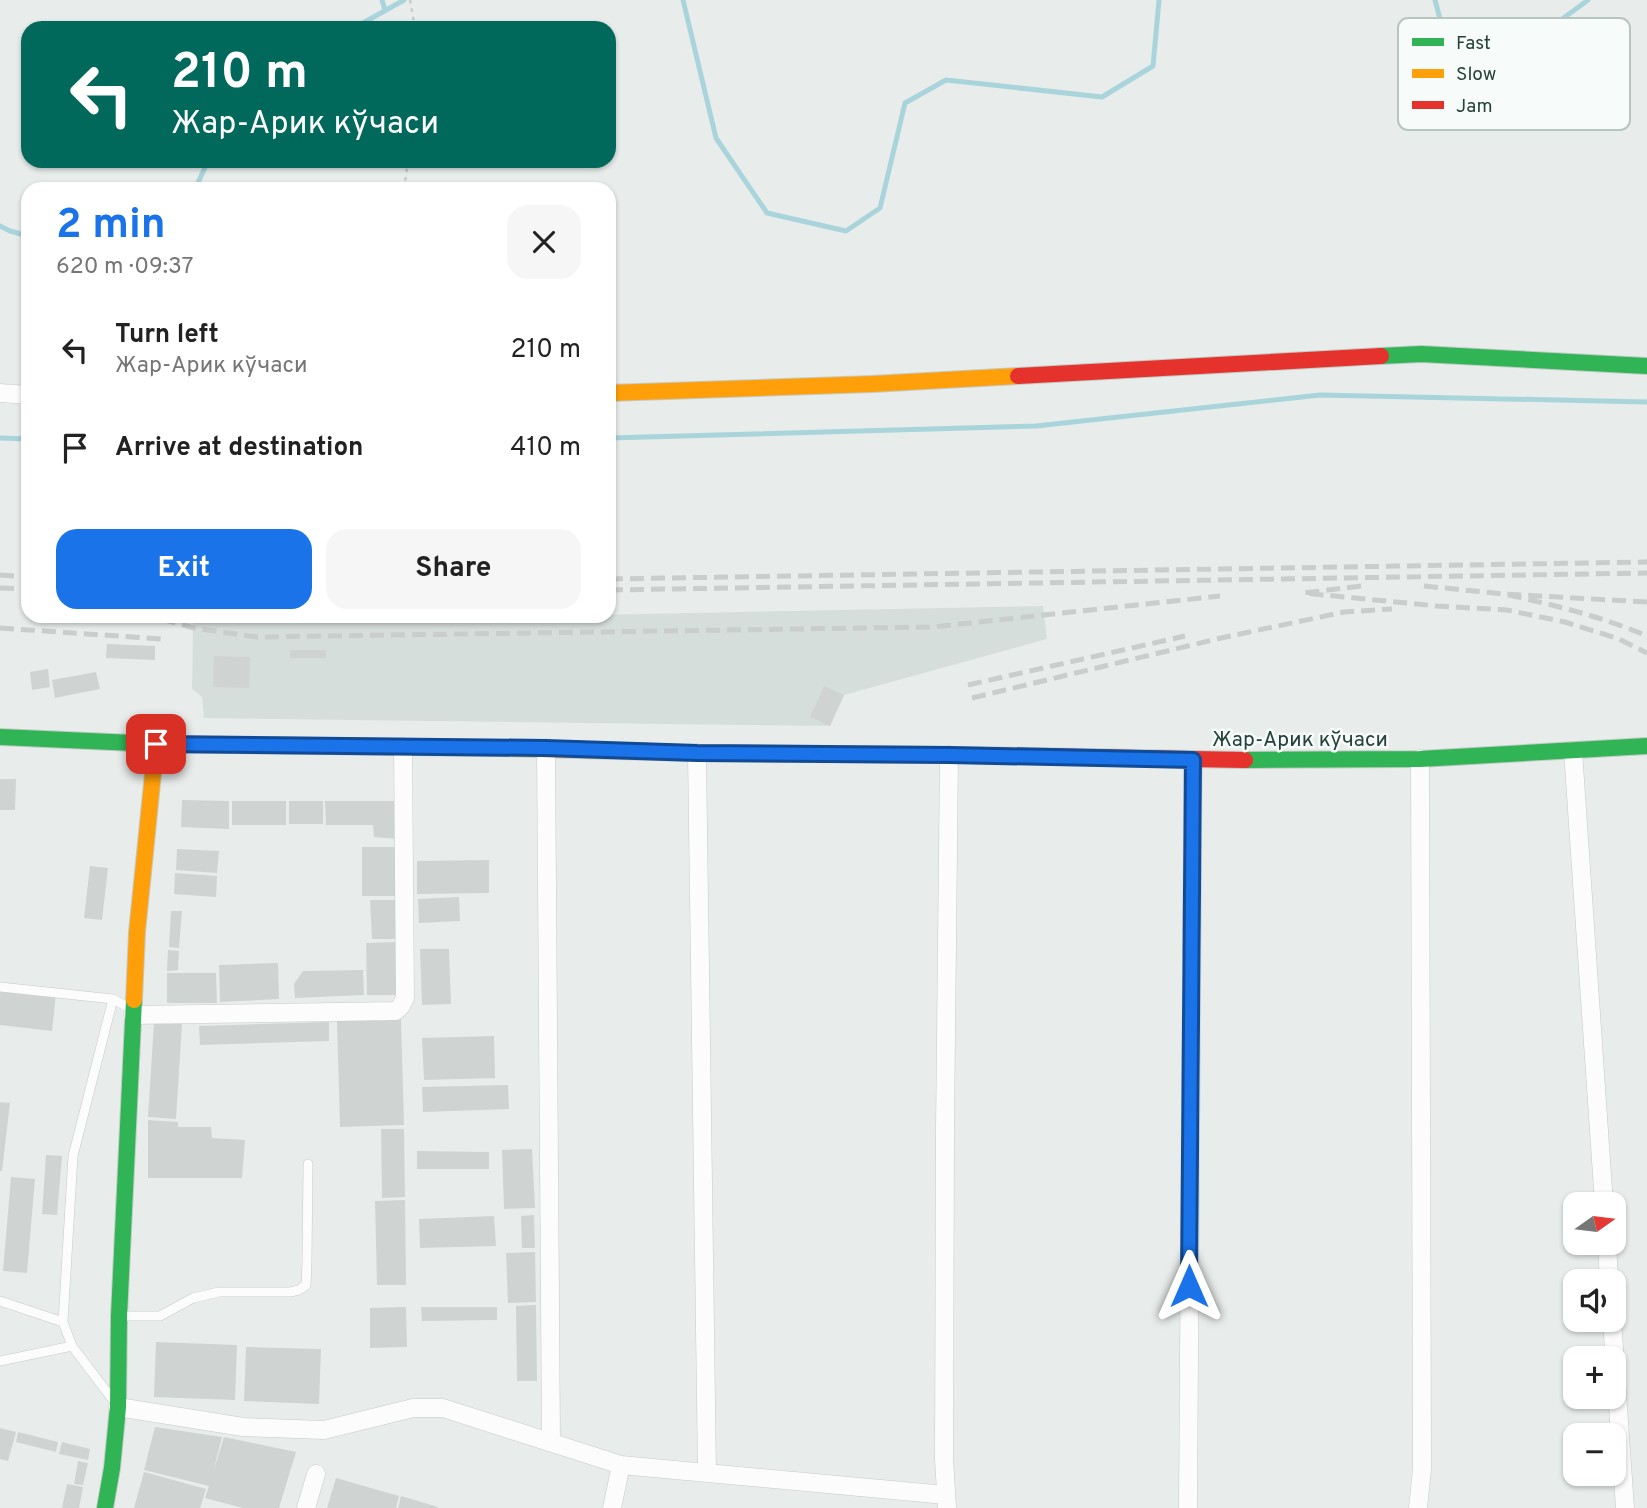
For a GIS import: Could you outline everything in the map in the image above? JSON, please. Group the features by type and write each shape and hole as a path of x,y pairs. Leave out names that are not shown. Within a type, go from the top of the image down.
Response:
{"main road":[{"path":"616,393 872,384 1420,354 1647,366"},
{"name":"Жар-Арик кўчаси","path":"0,737 156,744 1193,760 1420,759 1647,746"},
{"path":"105,1508 118,1407 119,1317 137,932 156,744"}],"street":[{"path":"0,393 21,394"},
{"path":"133,1013 396,1011 405,998 402,747"},
{"path":"546,748 551,1441"},
{"path":"1573,751 1603,1192"},
{"path":"697,753 707,1472"},
{"path":"118,1407 243,1427 324,1430 413,1408 443,1408 621,1465 707,1472 947,1502 944,1459 949,755"},
{"path":"1418,1508 1422,1469 1420,759"},
{"path":"1188,1508 1193,760"},
{"path":"1613,1332 1625,1508"},
{"path":"611,1508 621,1465"},
{"path":"306,1508 316,1474"}],"lane":[{"path":"0,987 113,999 133,1013"},
{"path":"113,999 73,1156 63,1322 72,1346 118,1407"},
{"path":"119,1317 160,1316 193,1298 219,1292 290,1293 306,1285 308,1164"},
{"path":"0,1301 63,1322"},
{"path":"0,1361 72,1346"}],"path":[{"path":"410,0 414,21"}],"shaded area":[{"path":"1043,606 1047,639 844,695 830,726 204,718 202,697 192,689 193,623 616,623 616,615"}],"building":[{"path":"107,644 155,646 155,660 106,658"},
{"path":"290,650 326,650 326,658 290,658"},
{"path":"214,656 250,657 249,688 213,687"},
{"path":"48,669 50,687 32,690 30,672"},
{"path":"96,672 100,689 55,698 52,680"},
{"path":"824,686 844,695 830,726 810,717"},
{"path":"0,779 16,779 15,810 0,810"},
{"path":"182,800 229,801 229,829 181,827"},
{"path":"232,801 286,801 286,825 232,825"},
{"path":"289,801 323,801 323,824 289,824"},
{"path":"325,801 397,801 397,839 374,837 373,825 326,825"},
{"path":"362,847 397,847 398,896 362,896"},
{"path":"177,849 219,851 217,873 176,870"},
{"path":"489,860 489,893 417,894 417,861"},
{"path":"90,866 108,868 102,920 84,918"},
{"path":"175,873 217,876 216,897 174,894"},
{"path":"459,897 460,921 419,923 418,899"},
{"path":"370,900 398,900 398,939 372,939"},
{"path":"171,911 182,911 179,948 169,947"},
{"path":"399,942 400,995 367,995 366,943"},
{"path":"420,949 449,949 451,1004 422,1005"},
{"path":"168,950 179,951 178,970 167,971"},
{"path":"278,963 279,999 220,1002 219,965"},
{"path":"363,970 364,995 295,998 294,984 303,971"},
{"path":"167,973 216,973 217,1003 167,1003"},
{"path":"0,988 56,994 52,1031 0,1025"},
{"path":"401,1019 404,1125 340,1127 337,1021"},
{"path":"154,1022 182,1024 176,1119 148,1117"},
{"path":"329,1022 329,1041 200,1045 199,1026"},
{"path":"494,1036 495,1078 424,1080 422,1038"},
{"path":"508,1085 509,1109 423,1112 422,1087"},
{"path":"0,1102 10,1103 2,1171 0,1171"},
{"path":"148,1120 178,1122 178,1127 211,1127 212,1138 245,1140 242,1178 148,1178"},
{"path":"381,1129 404,1129 405,1197 382,1198"},
{"path":"532,1149 535,1208 504,1209 502,1150"},
{"path":"417,1151 489,1152 489,1169 417,1169"},
{"path":"46,1155 62,1156 57,1215 42,1214"},
{"path":"11,1177 35,1179 27,1273 3,1271"},
{"path":"405,1200 406,1285 377,1285 375,1201"},
{"path":"534,1215 535,1248 522,1248 521,1216"},
{"path":"494,1216 496,1246 420,1248 419,1219"},
{"path":"535,1252 536,1302 508,1303 506,1253"},
{"path":"536,1305 537,1381 517,1381 516,1306"},
{"path":"406,1307 407,1347 370,1348 370,1308"},
{"path":"421,1307 497,1307 497,1320 422,1321"},
{"path":"156,1342 237,1345 235,1400 154,1397"},
{"path":"246,1347 321,1349 319,1404 244,1401"},
{"path":"155,1427 222,1437 213,1472 224,1437 296,1452 279,1508 243,1508 205,1498 209,1486 144,1470"},
{"path":"0,1428 16,1432 8,1461 0,1459"},
{"path":"18,1432 58,1442 56,1452 16,1442"},
{"path":"62,1442 90,1449 88,1460 59,1454"},
{"path":"78,1461 88,1463 83,1485 74,1484"},
{"path":"144,1472 206,1489 200,1508 134,1508"},
{"path":"336,1478 399,1496 396,1508 327,1508"},
{"path":"67,1484 83,1487 79,1508 62,1508"},
{"path":"401,1496 438,1507 438,1508 398,1508"}],"waterway":[{"path":"382,0 385,10"},
{"path":"366,21 404,0"},
{"path":"683,0 716,138 767,213 846,231 880,208 905,103 946,80 1102,97 1153,66 1159,0"},
{"path":"1435,0 1440,18"},
{"path":"1564,18 1588,0"},
{"path":"198,182 205,168"},
{"path":"0,226 21,234"},
{"path":"616,438 1036,426 1320,395 1647,402"},
{"path":"0,438 21,439"}],"railway":[{"path":"616,579 1647,562"},
{"path":"616,590 1647,573"},
{"path":"0,575 21,576"},
{"path":"1361,586 1304,593 1507,610 1565,622 1619,639 1647,653"},
{"path":"1424,586 1504,594"},
{"path":"0,588 21,589"},
{"path":"1647,602 1504,594 1577,612 1647,636"},
{"path":"176,623 257,637 932,627 1220,596"},
{"path":"972,698 1221,638 1344,612 1392,609"},
{"path":"0,628 162,639"},
{"path":"968,685 1185,636"}],"traffic: fast":[{"path":"1381,356 1421,354 1647,366"},
{"path":"0,737 156,744 498,748"},
{"path":"1245,760 1420,759 1647,746"},
{"path":"105,1508 118,1407 119,1316 134,1000"}],"traffic: slow":[{"path":"616,393 1018,376"},
{"path":"134,1000 137,932 156,744"},
{"path":"498,748 969,755"}],"traffic: jam":[{"path":"1018,376 1381,356"},
{"path":"969,755 1245,760"}],"route":[{"path":"156,744 1193,760 1189,1286"}]}
